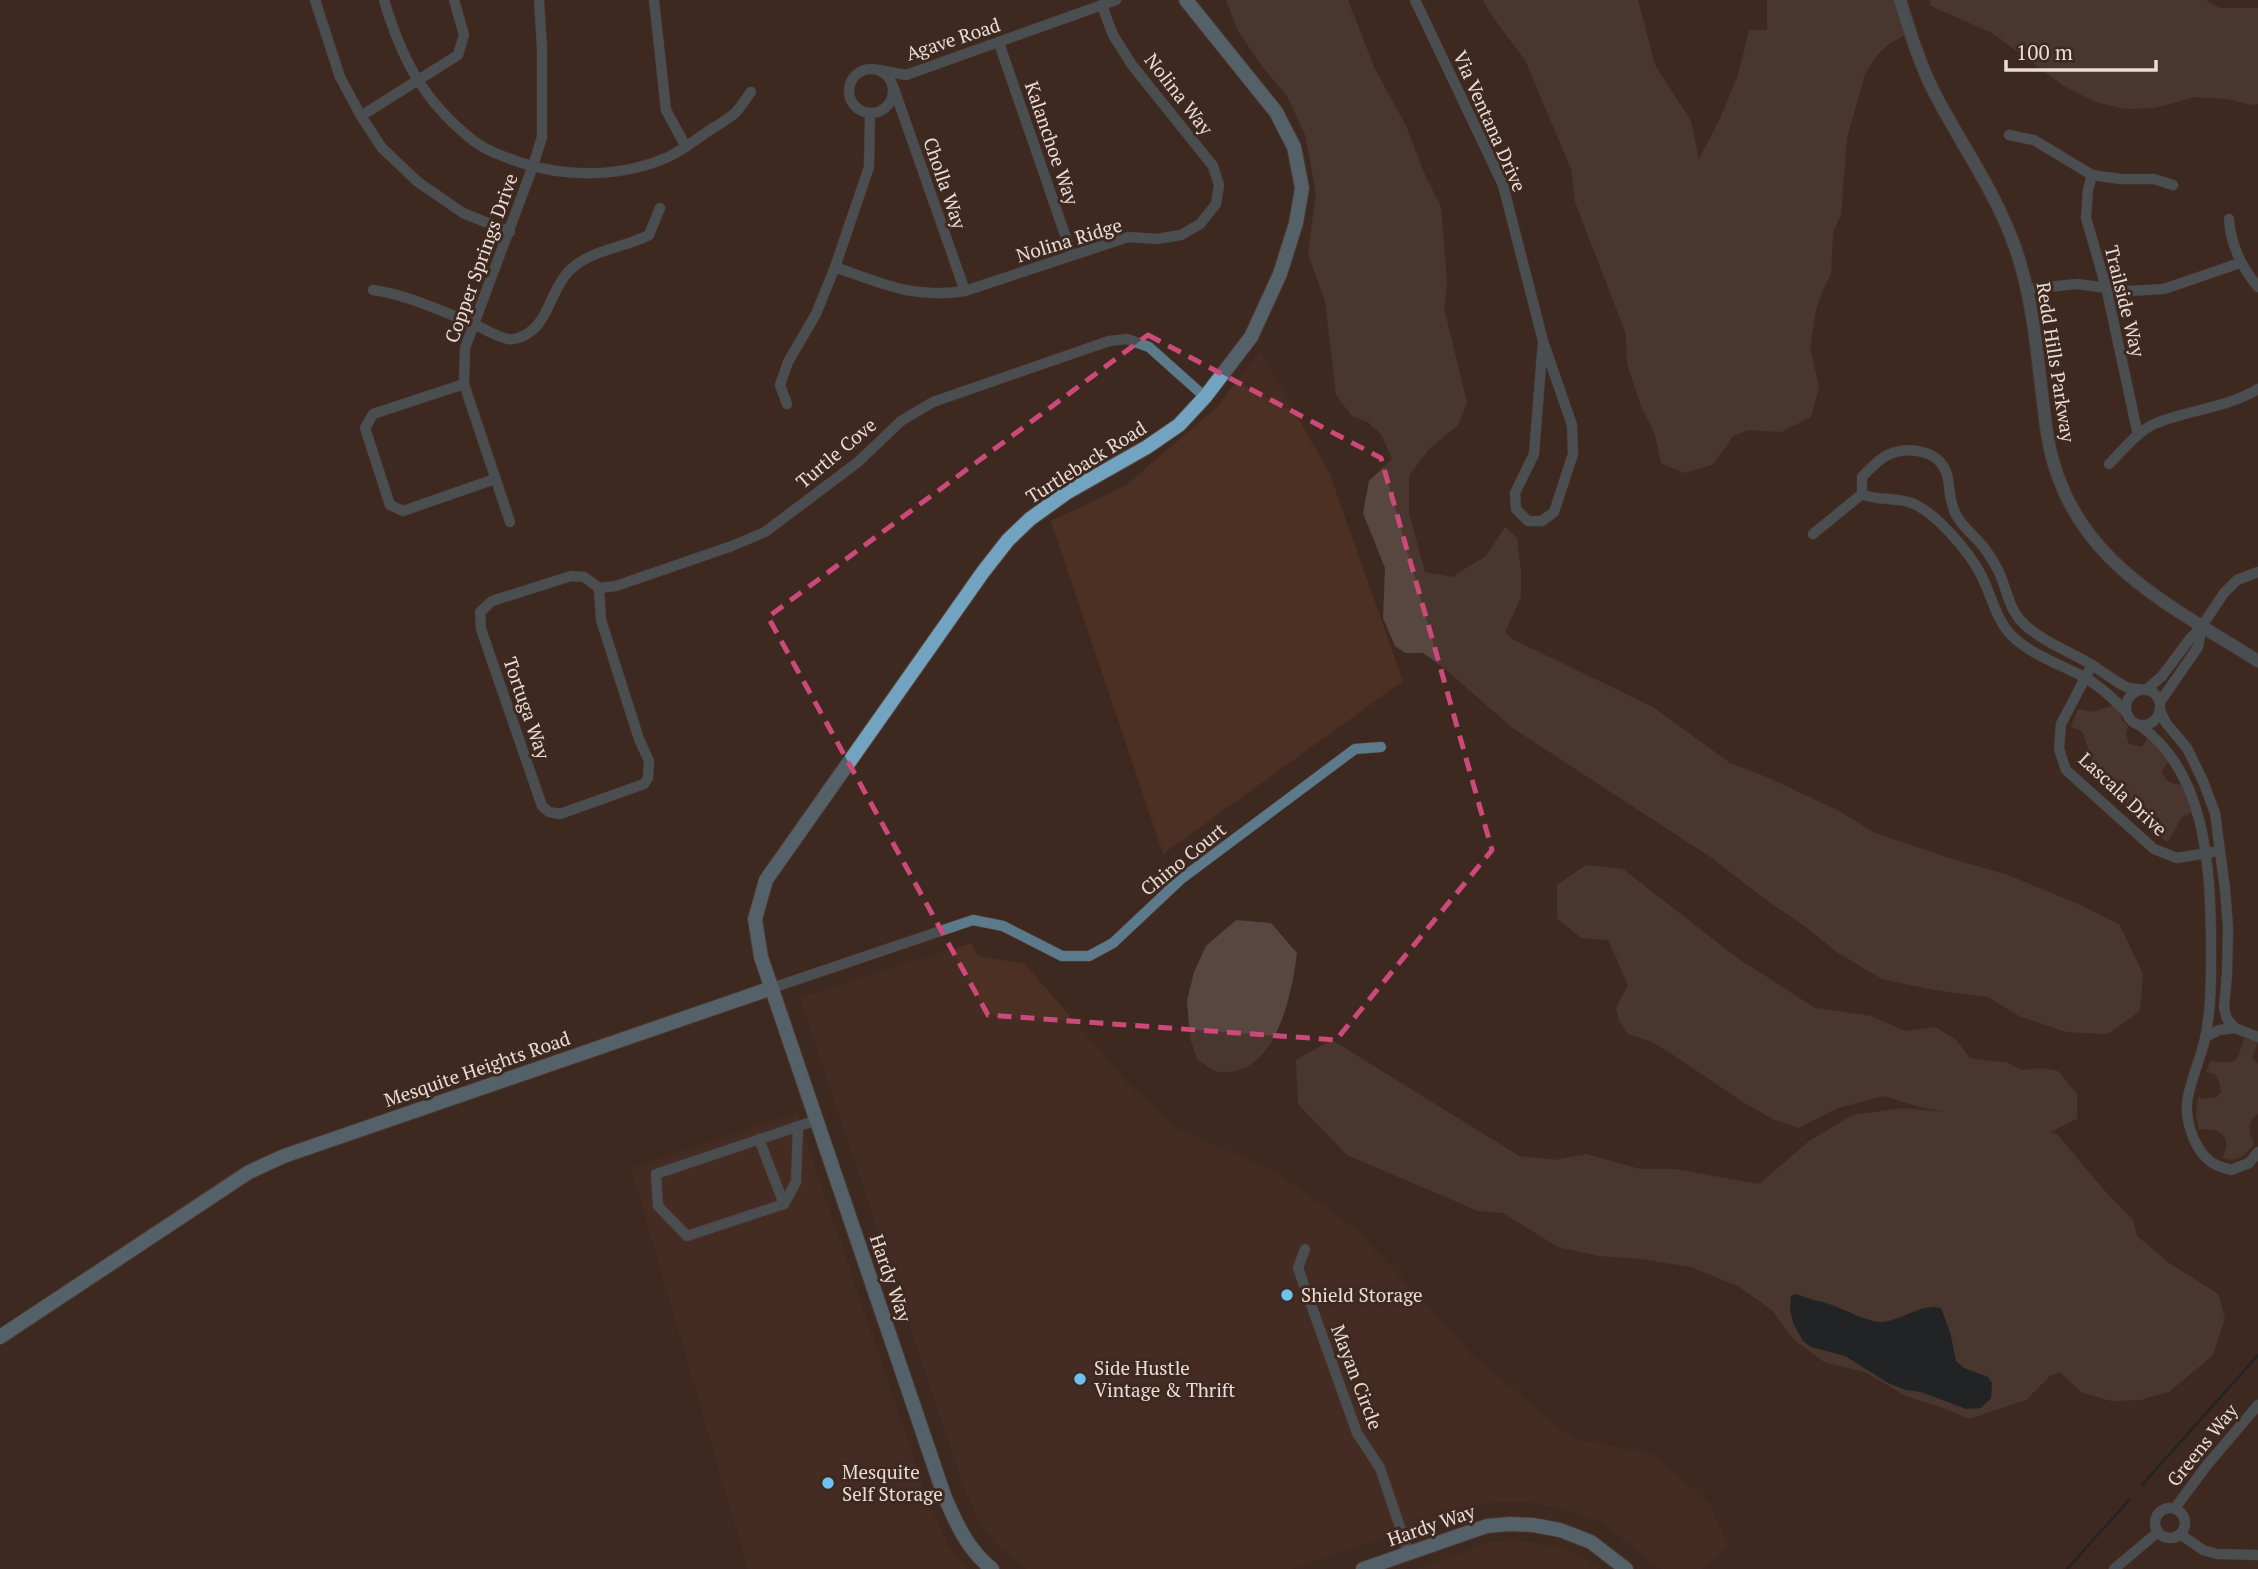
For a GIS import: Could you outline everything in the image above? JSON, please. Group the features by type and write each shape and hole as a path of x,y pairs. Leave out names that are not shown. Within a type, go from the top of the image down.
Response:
{"main road":[{"name":"Turtleback Road","path":"772,989 761,957 755,919 766,880 983,572 1008,540 1030,519 1179,425 1205,397 1251,337 1280,274 1296,223 1302,188 1294,147 1276,112 1186,0"},
{"name":"Hardy Way","path":"772,989 944,1495 962,1536 992,1569"},
{"name":"Mesquite Heights Road","path":"0,1337 249,1172 272,1161 772,989"},
{"name":"Hardy Way","path":"1363,1569 1487,1526 1533,1525 1560,1530 1591,1542 1626,1569"}],"street":[{"path":"314,0 340,77 382,148 418,182 463,212 510,232"},
{"path":"384,0 398,40 417,81 443,114 472,140 504,157 533,166 564,172 603,173 642,166 669,157 736,112 751,92"},
{"path":"361,116 458,55 464,35 454,0"},
{"name":"Copper Springs Drive","path":"510,522 464,384 465,348 510,232 542,137 540,0"},
{"path":"654,0 666,110 686,147"},
{"name":"Agave Road","path":"878,69 906,75 1116,0"},
{"name":"Via Ventana Drive","path":"1415,0 1503,185 1543,341 1572,425 1573,454 1554,512 1542,521 1528,520 1516,509 1515,492 1534,454 1543,341"},
{"name":"Redd Hills Parkway","path":"1900,0 1911,36 1935,93 1989,188 2016,249 2034,323 2053,464 2063,492 2098,547 2126,574 2155,598 2258,662"},
{"name":"Nolina Way","path":"1102,6 1113,35 1132,65 1213,166 1219,185 1216,204"},
{"name":"Kalanchoe Way","path":"999,43 1072,255"},
{"path":"878,69 890,79 893,86 892,99 888,106 877,112 862,111 851,101 850,83 863,70 878,69"},
{"name":"Cholla Way","path":"893,86 965,291"},
{"path":"787,404 780,386 788,362 816,314 869,167 870,113"},
{"path":"2009,135 2034,140 2092,174 2120,179 2154,179 2173,185"},
{"name":"Trailside Way","path":"2092,174 2086,218 2106,287 2138,435"},
{"name":"Nolina Ridge","path":"835,267 908,292 939,295 965,291 1128,237 1157,239 1181,235 1200,224 1216,204"},
{"path":"373,290 396,293 510,340 530,334 541,322 556,288 580,261 594,253 634,243 649,235 660,208"},
{"path":"2229,219 2231,239 2241,263 2258,287"},
{"path":"2027,289 2077,284 2130,291 2164,289 2241,263"},
{"name":"Turtle Cove","path":"598,588 616,586 655,573 765,532 858,462 901,421 933,402 1110,341 1127,339 1149,346 1205,397"},
{"path":"464,384 373,414 365,428 390,505 402,511 495,479"},
{"path":"2109,464 2152,425 2258,388"},
{"path":"1862,494 1862,477 1877,463 1896,452 1925,452 1940,462 1950,483 1952,507 1962,523 1984,547 1999,571 2010,605 2024,624 2126,687 2155,694 2166,723 2187,748 2215,814 2228,927 2224,1008 2227,1019 2235,1028 2258,1037"},
{"path":"1862,494 1872,499 1892,498 1914,504 1933,516 1981,574 1998,615 2010,634 2026,648 2084,677 2114,699 2133,722 2138,724 2144,725 2155,720 2160,706 2198,647 2202,626"},
{"path":"1813,534 1862,494"},
{"path":"2126,712 2126,700 2134,692 2143,690 2162,676 2236,580 2258,572"},
{"name":"Tortuga Way","path":"571,576 584,577 598,588 601,620 639,739 649,761 648,778 644,784 560,814 549,812 542,806 481,629 480,612 492,601 571,576"},
{"name":"Lascala Drive","path":"2092,665 2061,724 2059,748 2066,770 2154,849 2177,858 2221,850"},
{"name":"Lascala Drive","path":"2138,724 2154,735 2178,767 2189,788 2207,853 2211,957 2205,1037 2186,1108 2192,1137 2211,1162 2231,1170 2249,1163 2258,1152"},
{"name":"Chino Court","path":"1003,926 1062,957 1089,956 1113,943 1181,879 1355,750 1381,747"},
{"name":"Mesquite Heights Road","path":"772,989 973,920 1003,926"},
{"path":"2205,1037 2220,1030 2235,1028"},
{"path":"798,1126 796,1182 784,1204 687,1236 658,1206 656,1174 759,1139 798,1126 817,1120"},
{"path":"759,1139 784,1204"},
{"name":"Mayan Circle","path":"1305,1249 1298,1268 1357,1433 1380,1468 1409,1554"},
{"name":"Greens Way","path":"2175,1508 2258,1405"},
{"path":"2165,1508 2175,1508 2182,1513 2185,1522 2180,1534 2166,1538 2158,1532 2154,1523 2157,1513 2165,1508"},
{"path":"2114,1569 2158,1532"},
{"path":"2180,1534 2210,1552 2258,1555"}],"highlighted area":[{"path":"1148,335 1381,458 1492,850 1336,1040 988,1015 768,617"}],"shaded area":[{"path":"1226,0 1348,0 1374,67 1406,126 1441,207 1447,283 1444,308 1467,403 1458,425 1428,450 1409,476 1409,513 1425,572 1452,577 1486,556 1505,527 1517,538 1521,571 1521,597 1505,632 1514,640 1653,707 1730,763 1839,811 1875,833 2008,875 2119,924 2143,974 2140,1011 2108,1034 2066,1032 2019,1016 1988,997 1934,990 1882,979 1838,953 1712,858 1514,729 1423,653 1405,653 1395,646 1383,618 1385,568 1363,513 1369,481 1392,459 1381,434 1367,422 1352,416 1336,395 1325,301 1308,254 1316,193 1305,135 1287,96 1264,69 1238,31"},
{"path":"1483,0 1638,0 1655,65 1691,121 1699,159 1719,121 1738,75 1749,30 1767,30 1767,0 1893,0 1905,35 1878,54 1865,74 1847,138 1841,215 1833,232 1831,274 1816,310 1810,348 1819,387 1811,417 1781,432 1748,430 1732,437 1712,465 1684,473 1661,463 1655,435 1640,403 1627,364 1626,334 1575,202 1571,169 1525,60"},
{"path":"1929,0 2206,0 2220,8 2258,8 2258,104 2194,97 2155,108 2125,109 2095,102 2064,86 1992,33 1931,6"},
{"path":"1260,351 1329,472 1403,681 1163,854 1051,521 1125,486 1216,408"},
{"path":"2117,704 2122,720 2128,727 2126,734 2129,744 2142,747 2148,738 2170,759 2162,771 2163,775 2173,783 2184,784 2194,811 2181,818 2168,842 2156,835 2161,824 2160,819 2147,812 2137,818 2116,798 2120,790 2118,786 2093,762 2081,730 2071,727 2078,709 2092,712"},
{"path":"1586,865 1623,869 1736,957 1815,1008 1871,1016 1905,1031 1936,1027 1957,1041 1970,1058 2008,1063 2021,1070 2043,1068 2058,1071 2077,1094 2077,1119 2050,1132 2057,1134 2133,1220 2137,1236 2169,1263 2218,1294 2225,1318 2213,1355 2169,1392 2140,1400 2111,1401 2081,1392 2060,1372 2050,1376 2026,1400 1969,1419 1906,1396 1865,1372 1824,1362 1792,1338 1772,1310 1738,1286 1691,1267 1642,1259 1599,1256 1558,1247 1503,1213 1478,1211 1347,1155 1298,1104 1296,1060 1332,1040 1519,1156 1555,1160 1586,1154 1640,1169 1675,1169 1759,1184 1809,1141 1853,1115 1903,1108 1948,1112 1884,1096 1838,1108 1799,1128 1773,1119 1669,1052 1650,1041 1628,1034 1619,1021 1616,1008 1628,985 1608,940 1581,938 1557,918 1557,885"},
{"path":"1236,920 1271,923 1297,953 1285,1010 1268,1047 1255,1061 1239,1070 1220,1072 1197,1059 1190,1038 1187,1001 1194,972 1206,946"},
{"path":"971,943 978,956 1025,964 1124,1079 1174,1127 1277,1173 1358,1231 1471,1354 1571,1438 1652,1454 1709,1503 1728,1547 1702,1569 1662,1569 1602,1523 1566,1509 1536,1503 1510,1502 1482,1504 1291,1569 1026,1569 999,1547 981,1525 964,1487 800,998"},
{"path":"2244,1038 2258,1042 2252,1058 2258,1064 2258,1114 2252,1120 2250,1128 2254,1144 2244,1155 2227,1159 2222,1157 2227,1144 2222,1135 2212,1130 2199,1130 2196,1116 2198,1097 2217,1097 2221,1092 2216,1076 2206,1072 2211,1060 2221,1063 2235,1061"},
{"path":"797,1113 928,1501 948,1545 967,1569 748,1569 631,1168"},
{"path":"1510,1541 1555,1546 1583,1557 1599,1569 1417,1569 1490,1542"}],"water":[{"path":"1796,1294 1878,1322 1890,1321 1927,1308 1941,1308 1950,1332 1956,1361 1964,1368 1988,1377 1992,1383 1991,1398 1981,1408 1966,1409 1921,1392 1905,1390 1888,1383 1845,1356 1811,1347 1803,1341 1793,1323 1791,1296"}],"waterway":[{"path":"2142,1485 2258,1355"},
{"path":"2067,1569 2129,1500"}],"place":[{"name":"Shield Storage","path":"1287,1295"},
{"name":"Side Hustle Vintage & Thrift","path":"1080,1379"},
{"name":"Mesquite Self Storage","path":"828,1483"}]}
